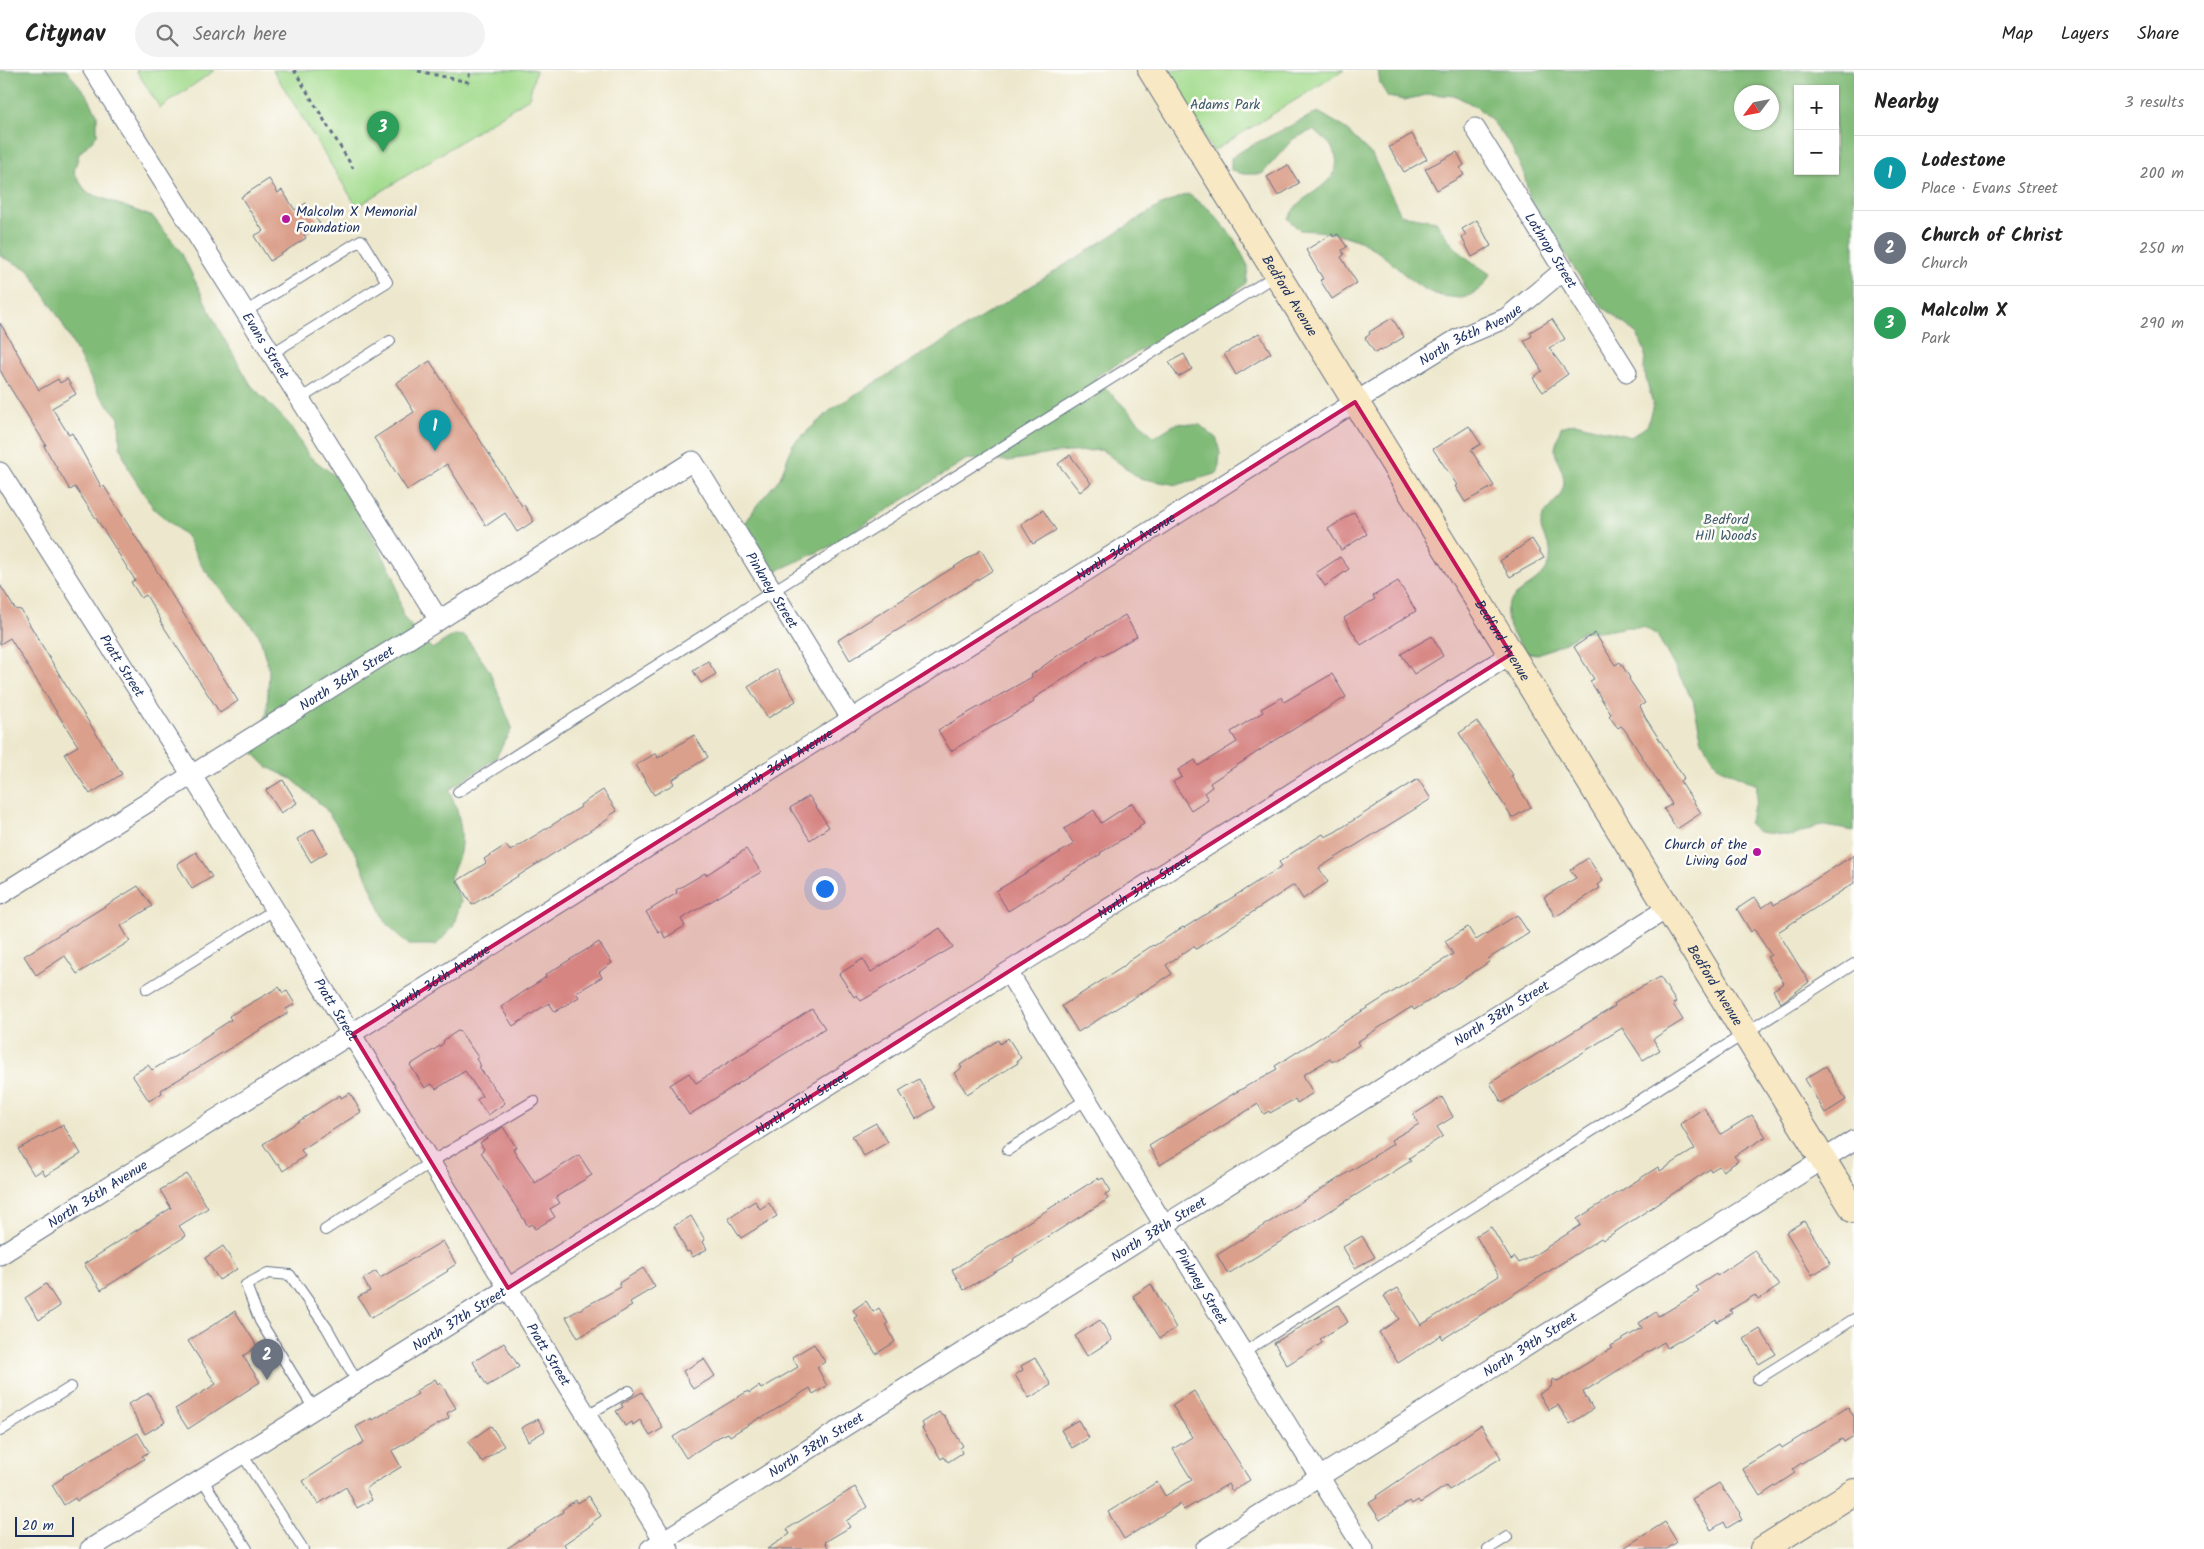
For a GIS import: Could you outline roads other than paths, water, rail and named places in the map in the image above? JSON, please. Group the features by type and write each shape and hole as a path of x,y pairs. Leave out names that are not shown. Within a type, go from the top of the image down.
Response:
{"street":[{"name":"Evans Street","path":"93,70 439,620"},
{"name":"Bedford Avenue","path":"1151,70 1854,1210"},
{"name":"Lothrop Street","path":"1475,128 1627,372"},
{"name":"North 36th Avenue","path":"0,1255 1355,402 1457,339 1506,318 1564,270"},
{"name":"Pinkney Street","path":"693,461 852,720"},
{"name":"North 36th Street","path":"0,895 693,461"},
{"name":"Pratt Street","path":"0,472 191,774 587,1415 661,1546"},
{"name":"North 37th Street","path":"90,1549 508,1288 1511,654"},
{"name":"North 38th Street","path":"661,1546 1164,1224 1668,908"},
{"name":"Pinkney Street","path":"1008,972 1364,1549"},
{"name":"North 39th Street","path":"1205,1549 1854,1140"},
{"path":"1763,1549 1854,1492"}],"lane":[{"path":"245,312 361,240 387,282 271,354"},
{"path":"458,792 1277,274"},
{"path":"300,398 390,341"},
{"path":"147,989 274,910"},
{"path":"1243,1352 1854,964"},
{"path":"1008,1150 1087,1099"},
{"path":"325,1230 431,1162 534,1101"},
{"path":"314,1409 260,1321 246,1285 268,1273 290,1276 327,1328 357,1382"},
{"path":"1758,1379 1854,1319"},
{"path":"0,1430 71,1387"},
{"path":"587,1415 629,1391"},
{"path":"242,1454 303,1549"},
{"path":"202,1479 247,1549"},
{"path":"1488,1549 1508,1537"}],"place":[{"name":"Malcolm X","path":"383,152"},
{"name":"Malcolm X Memorial Foundation","path":"286,219"},
{"name":"Lodestone","path":"435,451"},
{"name":"Church of the Living God","path":"1757,852"},
{"name":"Church of Christ","path":"267,1380"}],"park label":[{"name":"Adams Park","path":"1225,104"},
{"name":"Bedford Hill Woods","path":"1726,528"}]}
